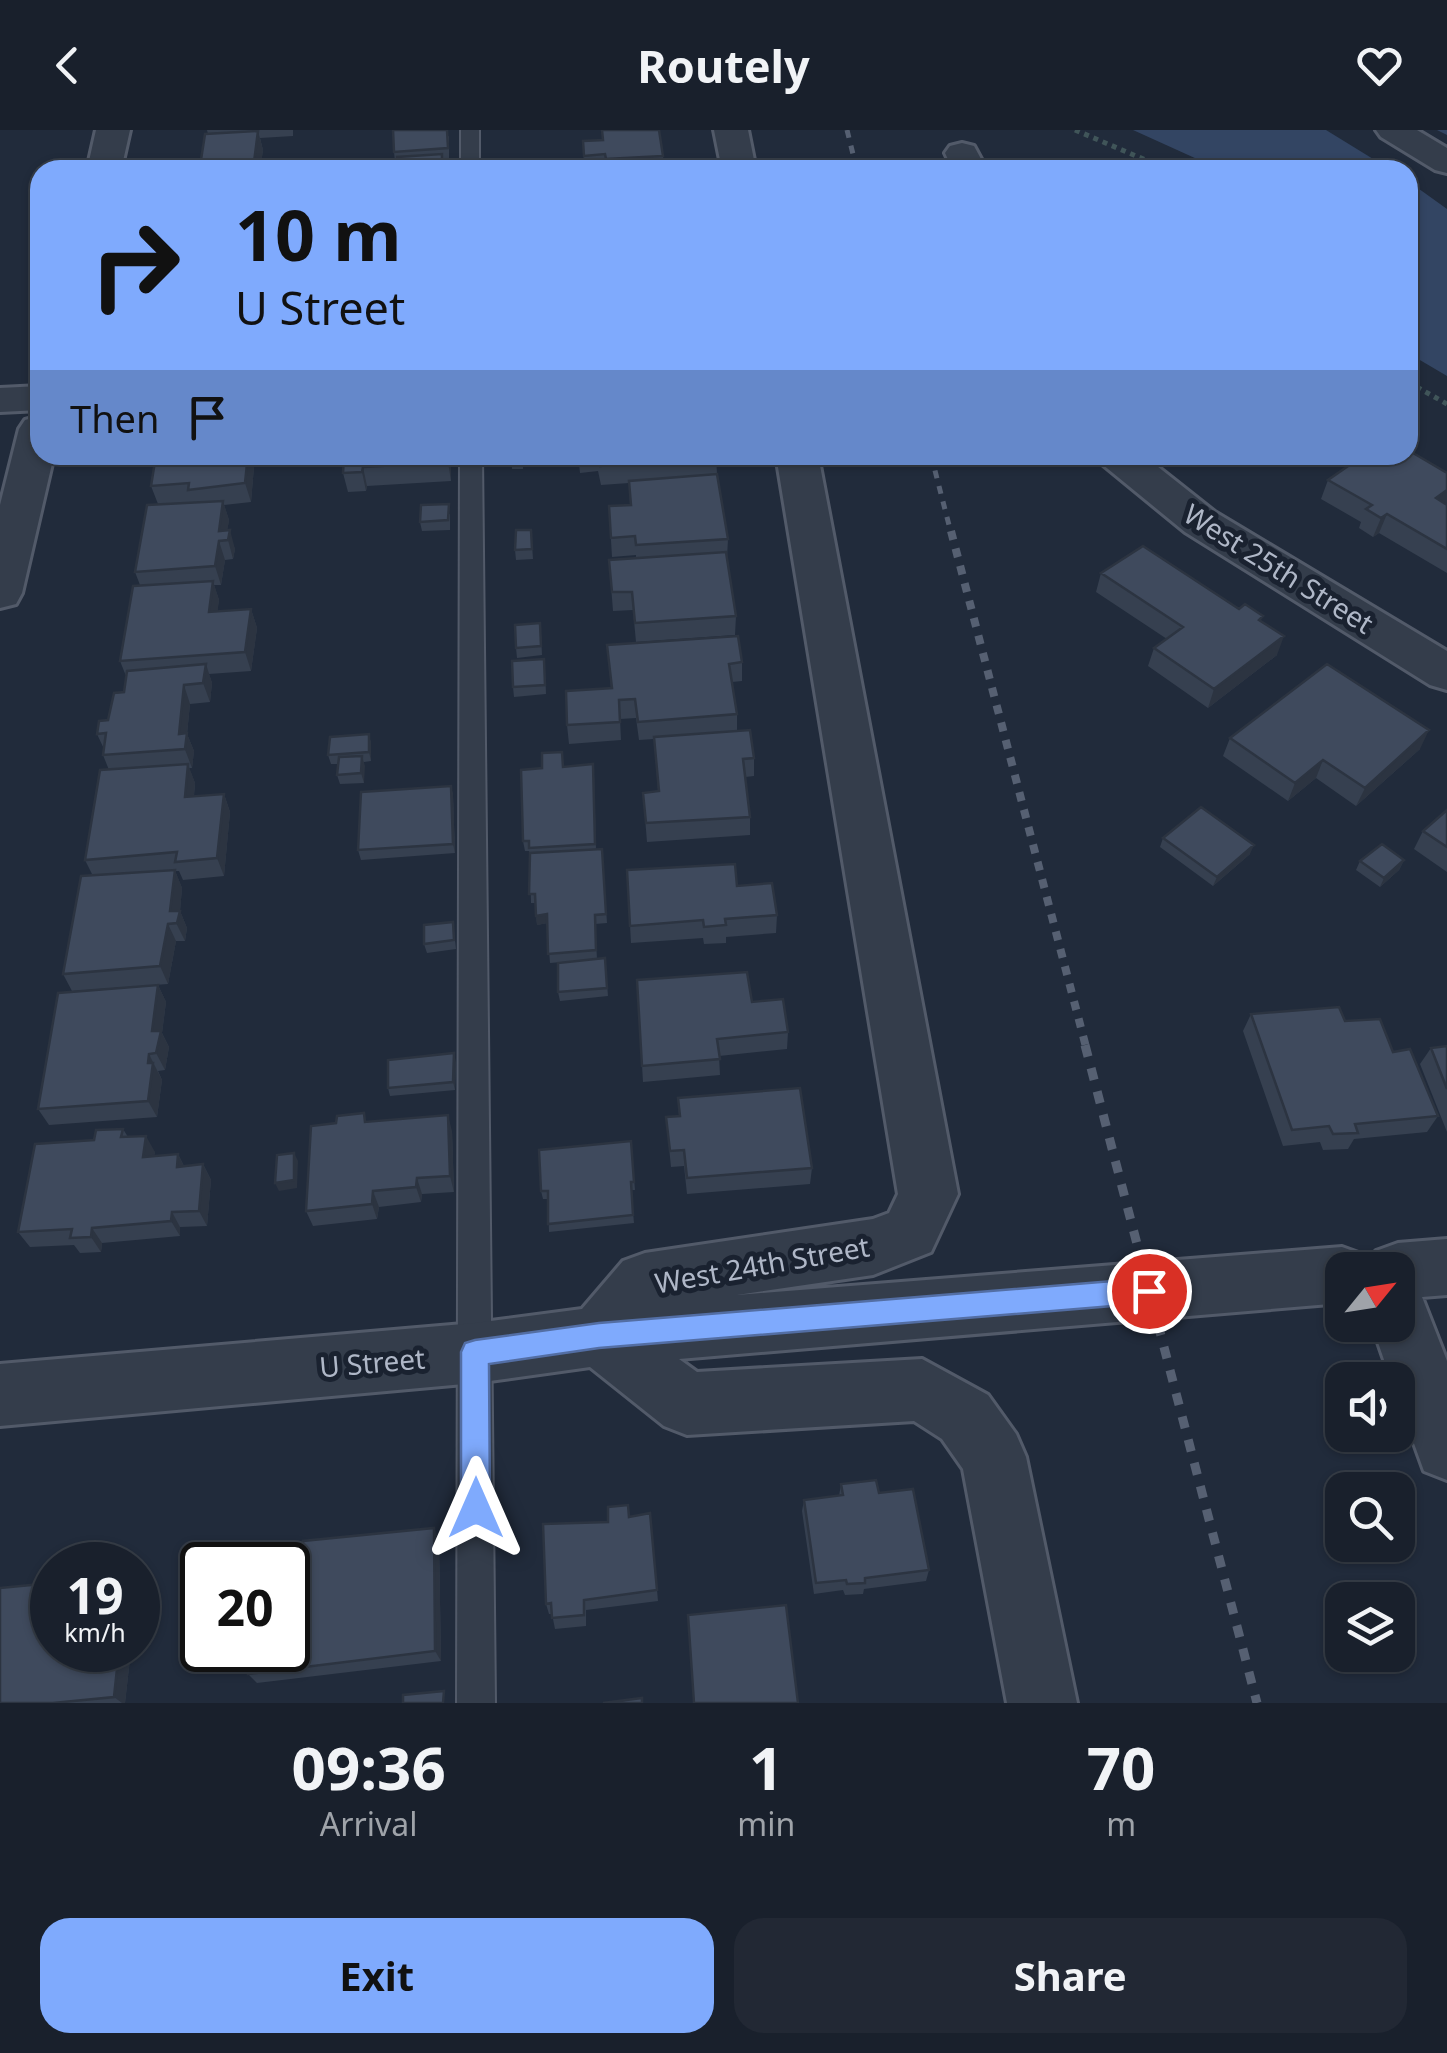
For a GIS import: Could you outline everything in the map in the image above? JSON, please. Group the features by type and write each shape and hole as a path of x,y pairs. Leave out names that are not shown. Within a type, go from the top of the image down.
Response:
{"street":[{"path":"106,160 113,130"},
{"path":"731,130 737,160"},
{"path":"1393,130 1447,163"},
{"path":"0,400 30,398"},
{"path":"0,593 31,465"},
{"name":"West 24th Street","path":"599,1336 645,1280 873,1247 910,1233 928,1194 799,465"},
{"name":"West 25th Street","path":"1129,465 1200,522 1447,673"},
{"path":"1415,1269 1447,1266"},
{"name":"U Street","path":"0,1395 475,1352 599,1336 1325,1277"},
{"path":"599,1336 687,1404 922,1390 965,1418 993,1457 1042,1703"},
{"path":"1409,1342 1447,1448"}],"lane":[{"path":"470,130 470,160"},
{"path":"471,465 476,1703"}],"path":[{"path":"1075,130 1145,160"},
{"path":"1418,388 1447,404"}],"water":[{"path":"1133,130 1326,130 1375,160 1198,160"},
{"path":"1418,188 1447,209 1447,376 1418,359"}],"building":[{"path":"393,130 447,130 448,148 394,152"},
{"path":"602,130 659,130 663,156 584,156 583,141 603,140"},
{"path":"258,131 254,160 201,160 205,134"},
{"path":"442,154 442,160 397,160"},
{"path":"1418,456 1447,473 1447,490 1436,498 1447,505 1447,549 1387,514 1381,518 1366,509 1372,505 1328,480 1350,465 1418,465"},
{"path":"154,465 247,465 245,483 188,490 189,483 151,486"},
{"path":"343,465 397,465 363,467 362,472 343,473"},
{"path":"717,474 728,539 636,545 635,536 611,538 609,506 631,505 629,481"},
{"path":"223,501 219,531 230,530 228,540 219,541 215,566 135,572 147,505"},
{"path":"449,504 448,520 420,522 421,505"},
{"path":"516,530 531,530 532,549 515,550"},
{"path":"1143,546 1239,609 1245,604 1263,616 1259,620 1284,636 1214,689 1154,648 1183,627 1101,573"},
{"path":"726,552 736,616 635,623 632,592 612,592 609,560"},
{"path":"213,581 209,612 251,609 245,652 120,661 133,586"},
{"path":"540,623 541,646 516,648 515,625"},
{"path":"738,636 742,662 729,664 737,714 638,722 635,699 619,700 620,722 567,725 566,691 612,688 607,645"},
{"path":"544,659 545,685 513,687 512,661"},
{"path":"206,664 203,683 184,685 179,734 187,733 185,749 103,755 106,733 97,734 99,721 108,720 114,693 124,692 127,671"},
{"path":"1327,664 1429,730 1365,788 1323,760 1295,783 1230,738"},
{"path":"750,730 754,758 743,759 750,817 646,823 643,793 659,791 654,737"},
{"path":"369,734 369,752 328,755 330,737"},
{"path":"562,752 563,767 593,764 595,844 529,848 529,841 523,841 521,770 542,768 542,753"},
{"path":"362,756 361,773 337,775 339,757"},
{"path":"188,764 185,797 224,794 217,858 175,862 177,852 85,860 100,770"},
{"path":"451,786 453,844 358,850 361,792"},
{"path":"1201,807 1254,845 1217,877 1163,838"},
{"path":"1447,810 1447,847 1423,831"},
{"path":"1382,844 1404,860 1384,878 1360,861"},
{"path":"602,849 606,914 595,915 596,950 548,954 547,914 536,916 535,894 529,894 530,853"},
{"path":"735,864 737,886 772,883 777,915 725,919 726,925 704,927 703,920 630,926 627,870"},
{"path":"175,870 170,911 180,911 177,923 168,924 160,966 63,974 81,876"},
{"path":"453,922 454,940 424,944 424,925"},
{"path":"605,958 607,988 558,992 558,963"},
{"path":"747,972 752,1002 783,999 788,1032 717,1039 720,1059 642,1066 637,980"},
{"path":"158,985 152,1031 161,1031 156,1053 149,1054 148,1063 153,1063 148,1101 38,1109 58,993"},
{"path":"1339,1007 1345,1021 1380,1019 1393,1052 1410,1049 1438,1116 1355,1124 1358,1133 1333,1134 1329,1126 1292,1130 1251,1014"},
{"path":"1447,1046 1447,1089 1431,1048"},
{"path":"454,1053 453,1082 388,1088 388,1060"},
{"path":"800,1088 812,1168 687,1178 684,1150 670,1151 666,1117 680,1116 678,1098"},
{"path":"364,1113 365,1122 448,1115 450,1176 417,1178 416,1187 373,1191 372,1204 306,1211 311,1126 336,1123 337,1116"},
{"path":"123,1129 121,1137 146,1136 143,1157 178,1154 177,1167 203,1164 199,1211 172,1212 171,1221 92,1228 91,1237 70,1238 72,1229 18,1232 35,1144 94,1140 96,1130"},
{"path":"631,1141 633,1215 548,1224 548,1191 541,1191 539,1150"},
{"path":"294,1153 294,1180 275,1183 277,1155"},
{"path":"876,1480 879,1493 913,1489 929,1570 865,1578 865,1583 816,1583 804,1500 843,1495 841,1484"},
{"path":"628,1505 629,1517 650,1513 657,1590 584,1600 584,1615 552,1618 551,1603 546,1604 543,1524 608,1522 608,1507"},
{"path":"434,1528 435,1651 310,1666 310,1542 303,1541"},
{"path":"30,1585 30,1672 117,1672 114,1697 0,1703 0,1588"},
{"path":"786,1605 798,1703 694,1703 688,1615"},
{"path":"444,1691 443,1703 403,1703 403,1695"},
{"path":"642,1698 642,1703 603,1703"}],"waterway":[{"path":"1443,130 1447,132"}],"railway":[{"path":"847,130 854,160"},
{"path":"934,465 951,533"},
{"path":"951,531 1086,1047"},
{"path":"1085,1045 1257,1703"}],"route":[{"path":"476,1508 475,1352 599,1336 1149,1291"}]}
